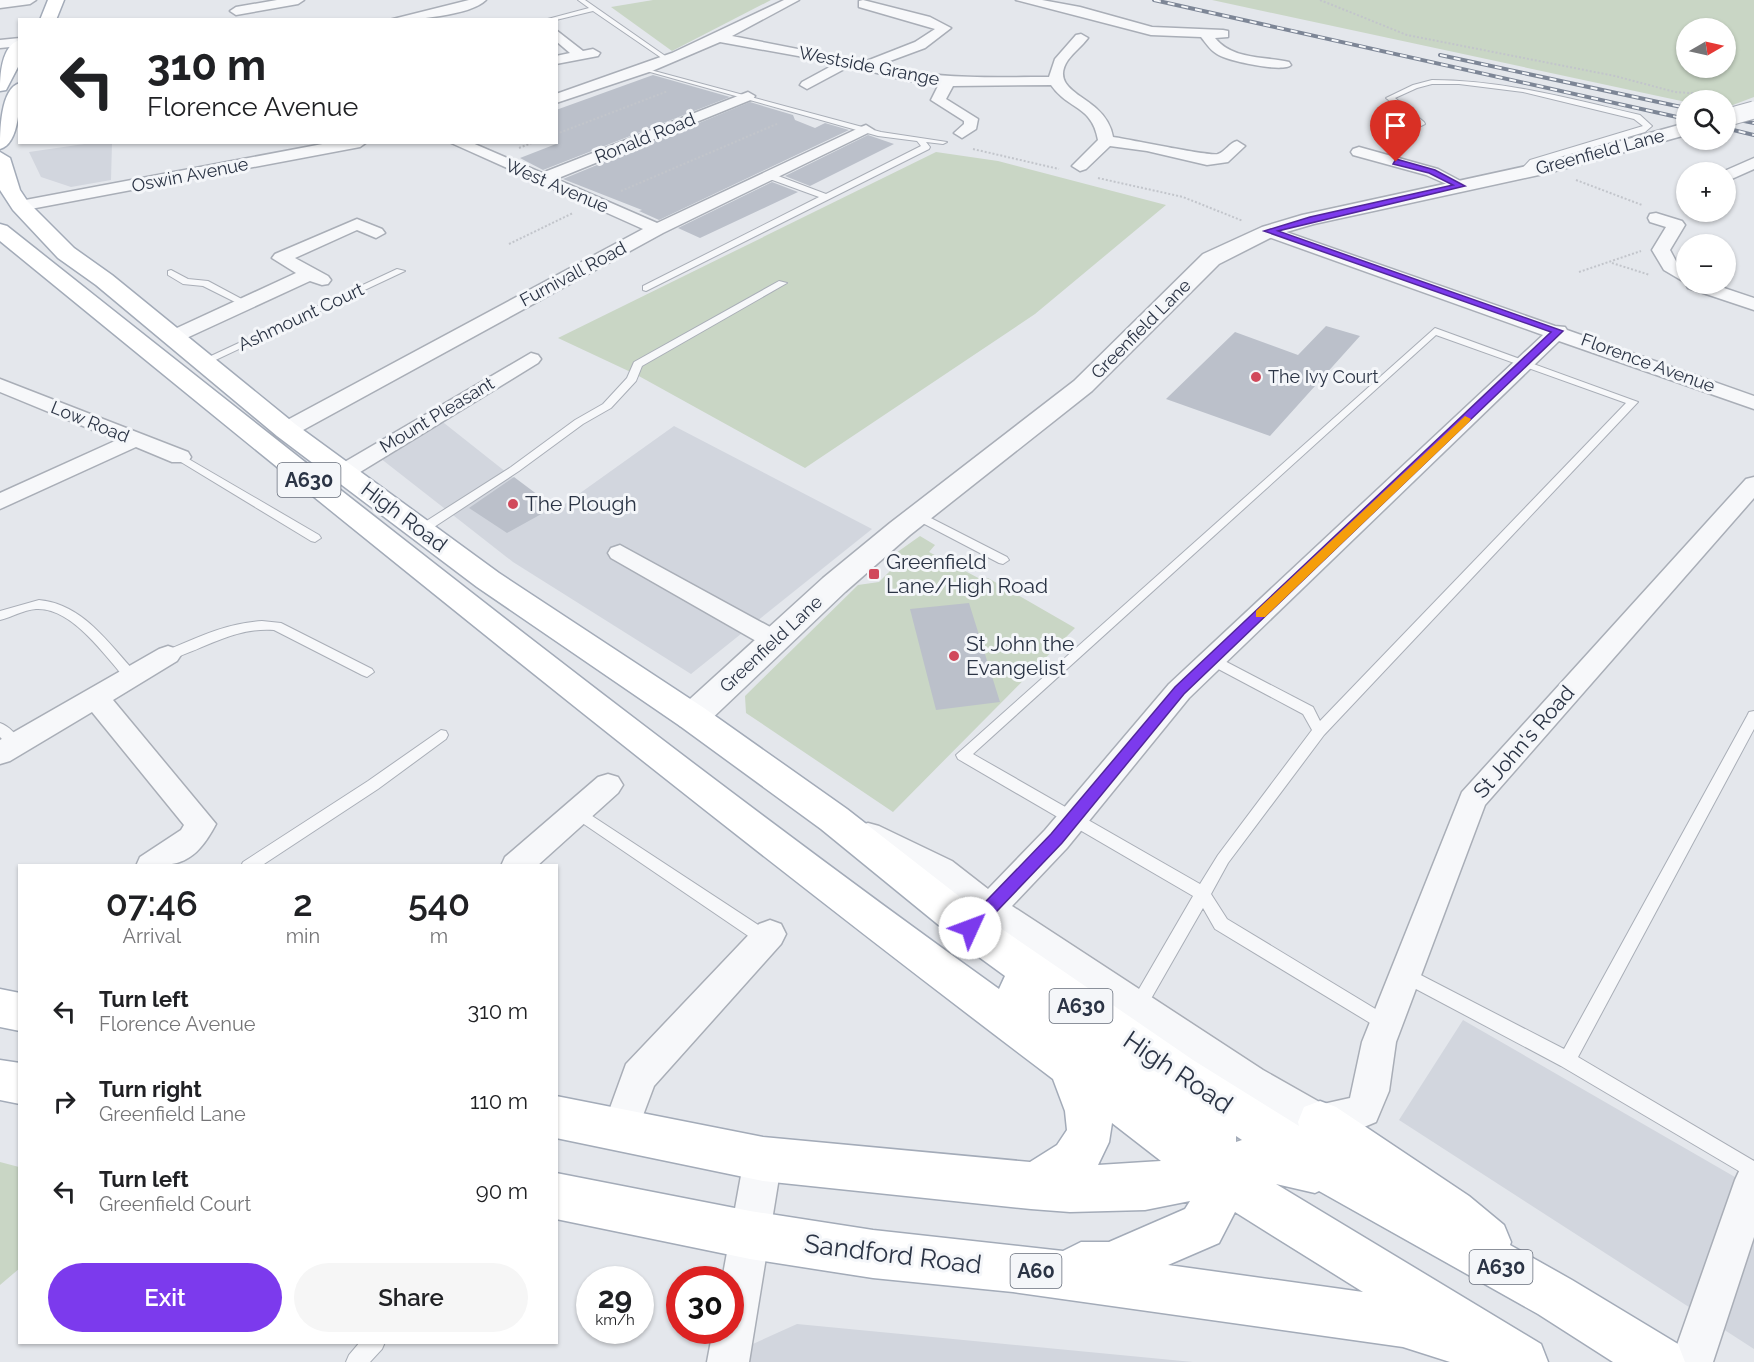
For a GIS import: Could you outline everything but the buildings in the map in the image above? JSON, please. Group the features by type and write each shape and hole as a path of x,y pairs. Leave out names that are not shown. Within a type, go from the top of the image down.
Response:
{"main road":[{"path":"32,18 39,0"},
{"path":"49,18 56,0"},
{"path":"0,86 18,47"},
{"path":"0,143 15,107"},
{"name":"A630","path":"0,158 10,190 20,206 10,211 7,219 28,242 53,263 57,275"},
{"name":"High Road","path":"20,206 66,253 104,280 286,430 488,580 664,729 906,945 1215,1173 1518,1359"},
{"name":"A630","path":"3,233 57,275"},
{"name":"High Road","path":"57,275 403,555 664,729 834,819 981,925 1178,1074 1339,1177"},
{"path":"981,925 1002,976 1213,1136 1215,1173 1219,1194 1202,1226 1110,1266 1013,1268"},
{"path":"558,1117 763,1159 1031,1186 1066,1168 1079,1156 1088,1137 1090,1118 1069,1065"},
{"path":"0,1080 18,1084"},
{"path":"1320,1122 1452,1213 1555,1297"},
{"name":"A630","path":"1031,1186 1070,1189 1145,1186 1215,1173 1245,1161 1285,1162 1339,1177 1555,1297 1660,1362"},
{"name":"Sandford Road","path":"558,1196 750,1235 873,1254 1013,1268 1403,1322 1518,1359"}],"street":[{"path":"0,4 30,0"},
{"path":"236,10 298,0"},
{"path":"405,18 468,5 480,0"},
{"path":"558,98 645,69 721,38 792,0"},
{"path":"1022,0 1080,11 1151,31 1223,34"},
{"path":"863,7 926,20 950,28 920,45 863,67"},
{"path":"558,35 574,32"},
{"path":"1205,34 1214,47 1225,55 1285,69 1301,62"},
{"path":"558,36 587,54 558,60"},
{"name":"Westside Grange","path":"721,38 848,62 908,77 948,81 1055,81"},
{"path":"0,44 18,43"},
{"path":"1080,46 1063,54 1055,68 1055,81 1062,92 1095,114 1104,125 1107,141"},
{"path":"807,85 848,62"},
{"path":"940,103 948,81"},
{"path":"789,82 829,90"},
{"name":"Ronald Road","path":"542,179 748,96"},
{"path":"923,104 940,103 971,119 971,126 962,133"},
{"path":"1736,115 1754,110"},
{"name":"Furnivall Road","path":"286,430 657,229 866,130"},
{"name":"Greenfield Lane","path":"664,729 774,640 841,578 1083,386 1211,259 1269,231 1310,219 1548,168 1676,132"},
{"path":"1220,137 1237,146 1258,147"},
{"path":"1075,169 1107,141 1147,146 1195,158 1216,160 1222,159 1237,146"},
{"path":"273,144 279,158"},
{"name":"Oswin Avenue","path":"20,206 350,144"},
{"name":"West Avenue","path":"461,144 657,229"},
{"path":"1359,152 1432,172 1460,186"},
{"path":"1216,160 1234,176"},
{"path":"1656,218 1676,225 1661,250 1670,266 1676,270"},
{"path":"173,337 246,304 316,277 281,258 357,224 376,233"},
{"name":"Florence Avenue","path":"1269,231 1558,331 1754,403"},
{"path":"1724,294 1754,304"},
{"path":"981,925 1179,691 1558,331"},
{"name":"Mount Pleasant","path":"344,472 531,359"},
{"name":"Low Road","path":"0,385 180,457"},
{"path":"0,502 134,440"},
{"name":"St John's Road","path":"1320,1122 1345,1119 1363,1110 1371,1091 1374,1060 1386,1024 1472,800 1754,484"},
{"path":"620,553 774,640"},
{"path":"5,742 95,697 168,655"},
{"path":"95,697 201,824 192,839 154,864"},
{"path":"518,864 608,785"},
{"name":"High Road","path":"981,925 1138,1006 1250,1082 1320,1122"},
{"path":"620,1130 639,1076 768,937"},
{"path":"728,1362 763,1159"},
{"path":"1692,1362 1754,1180"}],"lane":[{"path":"581,0 668,60"},
{"path":"556,18 594,9"},
{"path":"645,69 866,130 943,142"},
{"path":"1421,124 1390,98 1432,82 1459,82 1523,90 1637,117 1648,126 1642,130 1533,162 1522,173"},
{"path":"646,288 927,147 919,139"},
{"path":"770,176 826,197"},
{"name":"Ashmount Court","path":"203,362 400,271"},
{"path":"171,273 186,282 205,284 246,304"},
{"path":"420,530 514,469 579,422 607,406 632,379 638,364 782,283"},
{"path":"1138,1006 1203,894 1223,859 1319,731 1633,402 1436,331 963,755 1203,894 1221,924 1386,1024"},
{"path":"180,457 315,538"},
{"path":"917,516 1003,560"},
{"path":"0,616 28,605 49,603 58,607 77,618 131,676"},
{"path":"168,655 245,624 261,624 276,626 368,672"},
{"path":"1212,660 1308,711 1319,731"},
{"path":"1567,1060 1754,716"},
{"path":"251,864 373,785 441,735"},
{"path":"577,812 768,937"},
{"path":"1405,975 1567,1060 1754,1170"},
{"path":"356,1362 373,1344"}],"path":[{"path":"1320,0 1407,35 1615,76 1676,92"},
{"path":"558,133 693,82"},
{"path":"509,244 595,202 804,112"},
{"path":"943,142 1075,169"},
{"path":"1548,168 1642,205 1656,218"},
{"path":"1092,177 1183,197 1269,231"},
{"path":"1579,272 1647,249 1661,250"}],"shaded area":[{"path":"84,144 112,144 111,180 71,187 41,177 29,152"},
{"path":"439,419 555,511 674,426 872,529 691,674 513,562 380,458"},
{"path":"1463,1020 1754,1188 1754,1349 1399,1120"},
{"path":"797,1324 1193,1362 713,1362"}],"green space":[{"path":"653,0 771,0 672,51 611,7"},
{"path":"1212,0 1754,0 1754,97 1736,104 1736,90 1676,90 1676,100"},
{"path":"936,152 998,161 1166,205 1035,314 805,468 637,375 558,338"},
{"path":"920,536 935,545 929,552 984,581 988,578 1075,628 893,812 746,713 745,696 858,585 879,582 899,562 896,553"},
{"path":"0,1162 18,1167 18,1270 0,1285"}],"railway":[{"path":"1154,0 1676,117"},
{"path":"1440,55 1676,106"},
{"path":"1736,119 1754,123"},
{"path":"1736,131 1754,135"}],"slow traffic":[{"path":"1261,614 1465,419"}],"place":[{"name":"The Ivy Court","path":"1256,377"},
{"name":"The Plough","path":"513,504"},
{"name":"Greenfield Lane/High Road","path":"874,574"},
{"name":"St John the Evangelist","path":"954,656"}],"route":[{"path":"970,928 991,909 1056,839 1179,691 1558,331 1269,231 1310,219 1460,186 1432,172 1396,162"}]}
